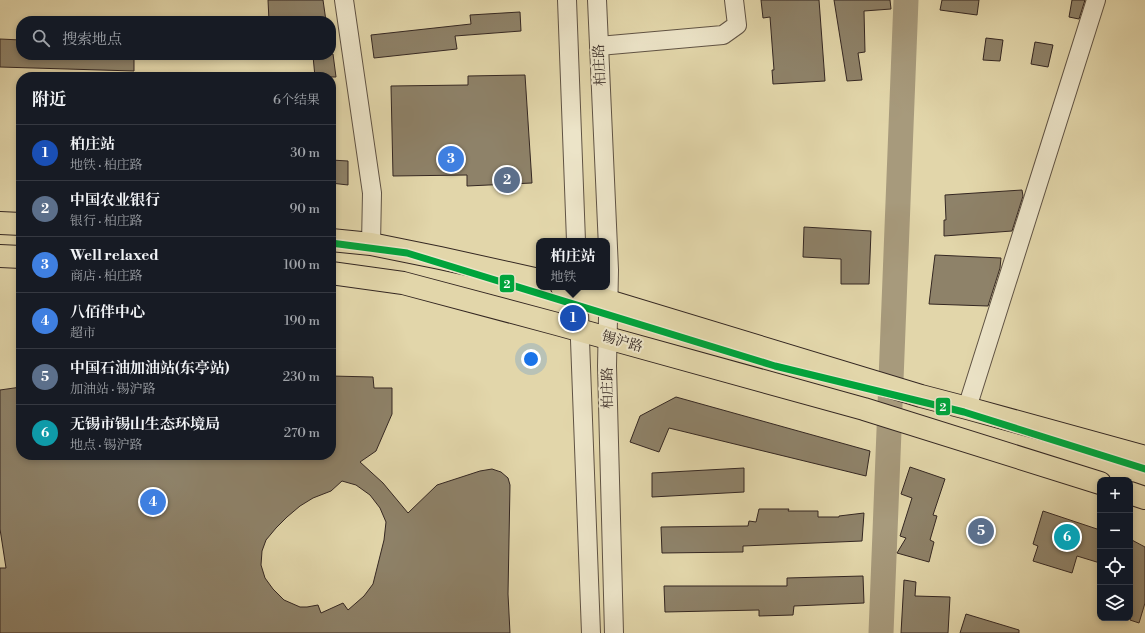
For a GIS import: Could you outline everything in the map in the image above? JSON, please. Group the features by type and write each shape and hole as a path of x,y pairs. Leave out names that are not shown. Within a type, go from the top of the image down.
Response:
{"main road":[{"path":"0,223 16,224"},
{"path":"336,240 371,244 536,279"},
{"path":"0,256 16,257"},
{"name":"锡沪路","path":"336,273 403,283 580,330 864,409 1097,482"},
{"path":"576,290 609,302 921,396 1145,457"},
{"path":"1133,494 1145,498"}],"street":[{"path":"344,0 372,193 371,244"},
{"path":"567,0 576,238"},
{"name":"柏庄路","path":"597,0 608,238"},
{"path":"599,46 723,35 737,25 734,0"},
{"path":"967,408 1096,0"},
{"name":"柏庄路","path":"573,290 580,330 591,633"},
{"name":"柏庄路","path":"609,290 607,366 614,633"}],"building":[{"path":"268,0 323,0 325,16 269,16"},
{"path":"761,0 819,0 825,81 773,84 772,70 774,70 770,17 763,18"},
{"path":"834,0 890,0 891,9 864,11 865,52 858,53 862,80 847,81"},
{"path":"942,0 979,0 977,15 940,10"},
{"path":"1072,0 1085,0 1079,19 1069,17"},
{"path":"520,12 521,31 455,36 457,49 374,58 371,35 471,24 470,15"},
{"path":"986,38 1003,40 1000,61 983,60"},
{"path":"0,39 16,40 16,60 134,60 134,71 0,67"},
{"path":"1035,42 1053,45 1048,67 1031,64"},
{"path":"313,60 334,60 335,72 315,72"},
{"path":"525,75 532,183 467,186 467,175 393,176 391,86 468,85 468,76"},
{"path":"336,160 348,161 348,185 336,184"},
{"path":"1022,190 1023,196 1012,231 944,236 944,220 946,220 945,195"},
{"path":"804,227 871,231 869,284 841,284 841,259 803,257"},
{"path":"935,255 1001,258 1000,268 988,306 929,304"},
{"path":"336,376 373,377 374,388 392,388 392,414 376,451 360,462 383,483 408,513 437,485 480,471 492,469 501,472 508,478 510,485 508,594 510,633 0,633 0,568 6,568 0,529 0,390 16,388 16,460 336,460","holes":["342,481 356,485 370,495 380,508 386,522 384,540 373,584 364,596 348,610 343,603 321,613 318,605 300,607 284,600 265,578 261,565 262,551 266,540 276,528 300,506 313,498 331,491"]},
{"path":"676,397 870,451 866,476 669,428 659,452 630,442 640,416"},
{"path":"910,467 945,479 933,515 937,516 930,540 934,542 929,562 897,553 906,538 900,536 912,498 901,494"},
{"path":"744,468 744,492 652,497 652,473"},
{"path":"759,509 818,511 818,517 839,517 864,513 862,541 743,546 743,552 662,553 661,527 748,526 749,521 756,522"},
{"path":"1043,511 1097,529 1097,562 1077,556 1072,573 1033,561 1038,546 1033,544"},
{"path":"1133,541 1145,547 1145,603 1139,623 1133,621"},
{"path":"863,576 864,603 794,606 793,615 759,616 759,610 665,612 664,586 787,586 787,578"},
{"path":"904,580 916,582 915,596 950,597 948,633 901,633"},
{"path":"966,614 1019,630 1019,633 960,633"}],"waterway":[{"path":"881,633 906,0"}],"transit line":[{"name":"2","path":"336,244 407,253 775,366 964,412 1145,469"}],"place":[{"name":"Well relaxed","path":"451,159"},
{"name":"中国农业银行","path":"507,180"},
{"name":"柏庄站","path":"573,318"},
{"name":"八佰伴中心","path":"153,502"},
{"name":"中国石油加油站(东亭站)","path":"981,531"},
{"name":"无锡市锡山生态环境局","path":"1067,537"}]}
